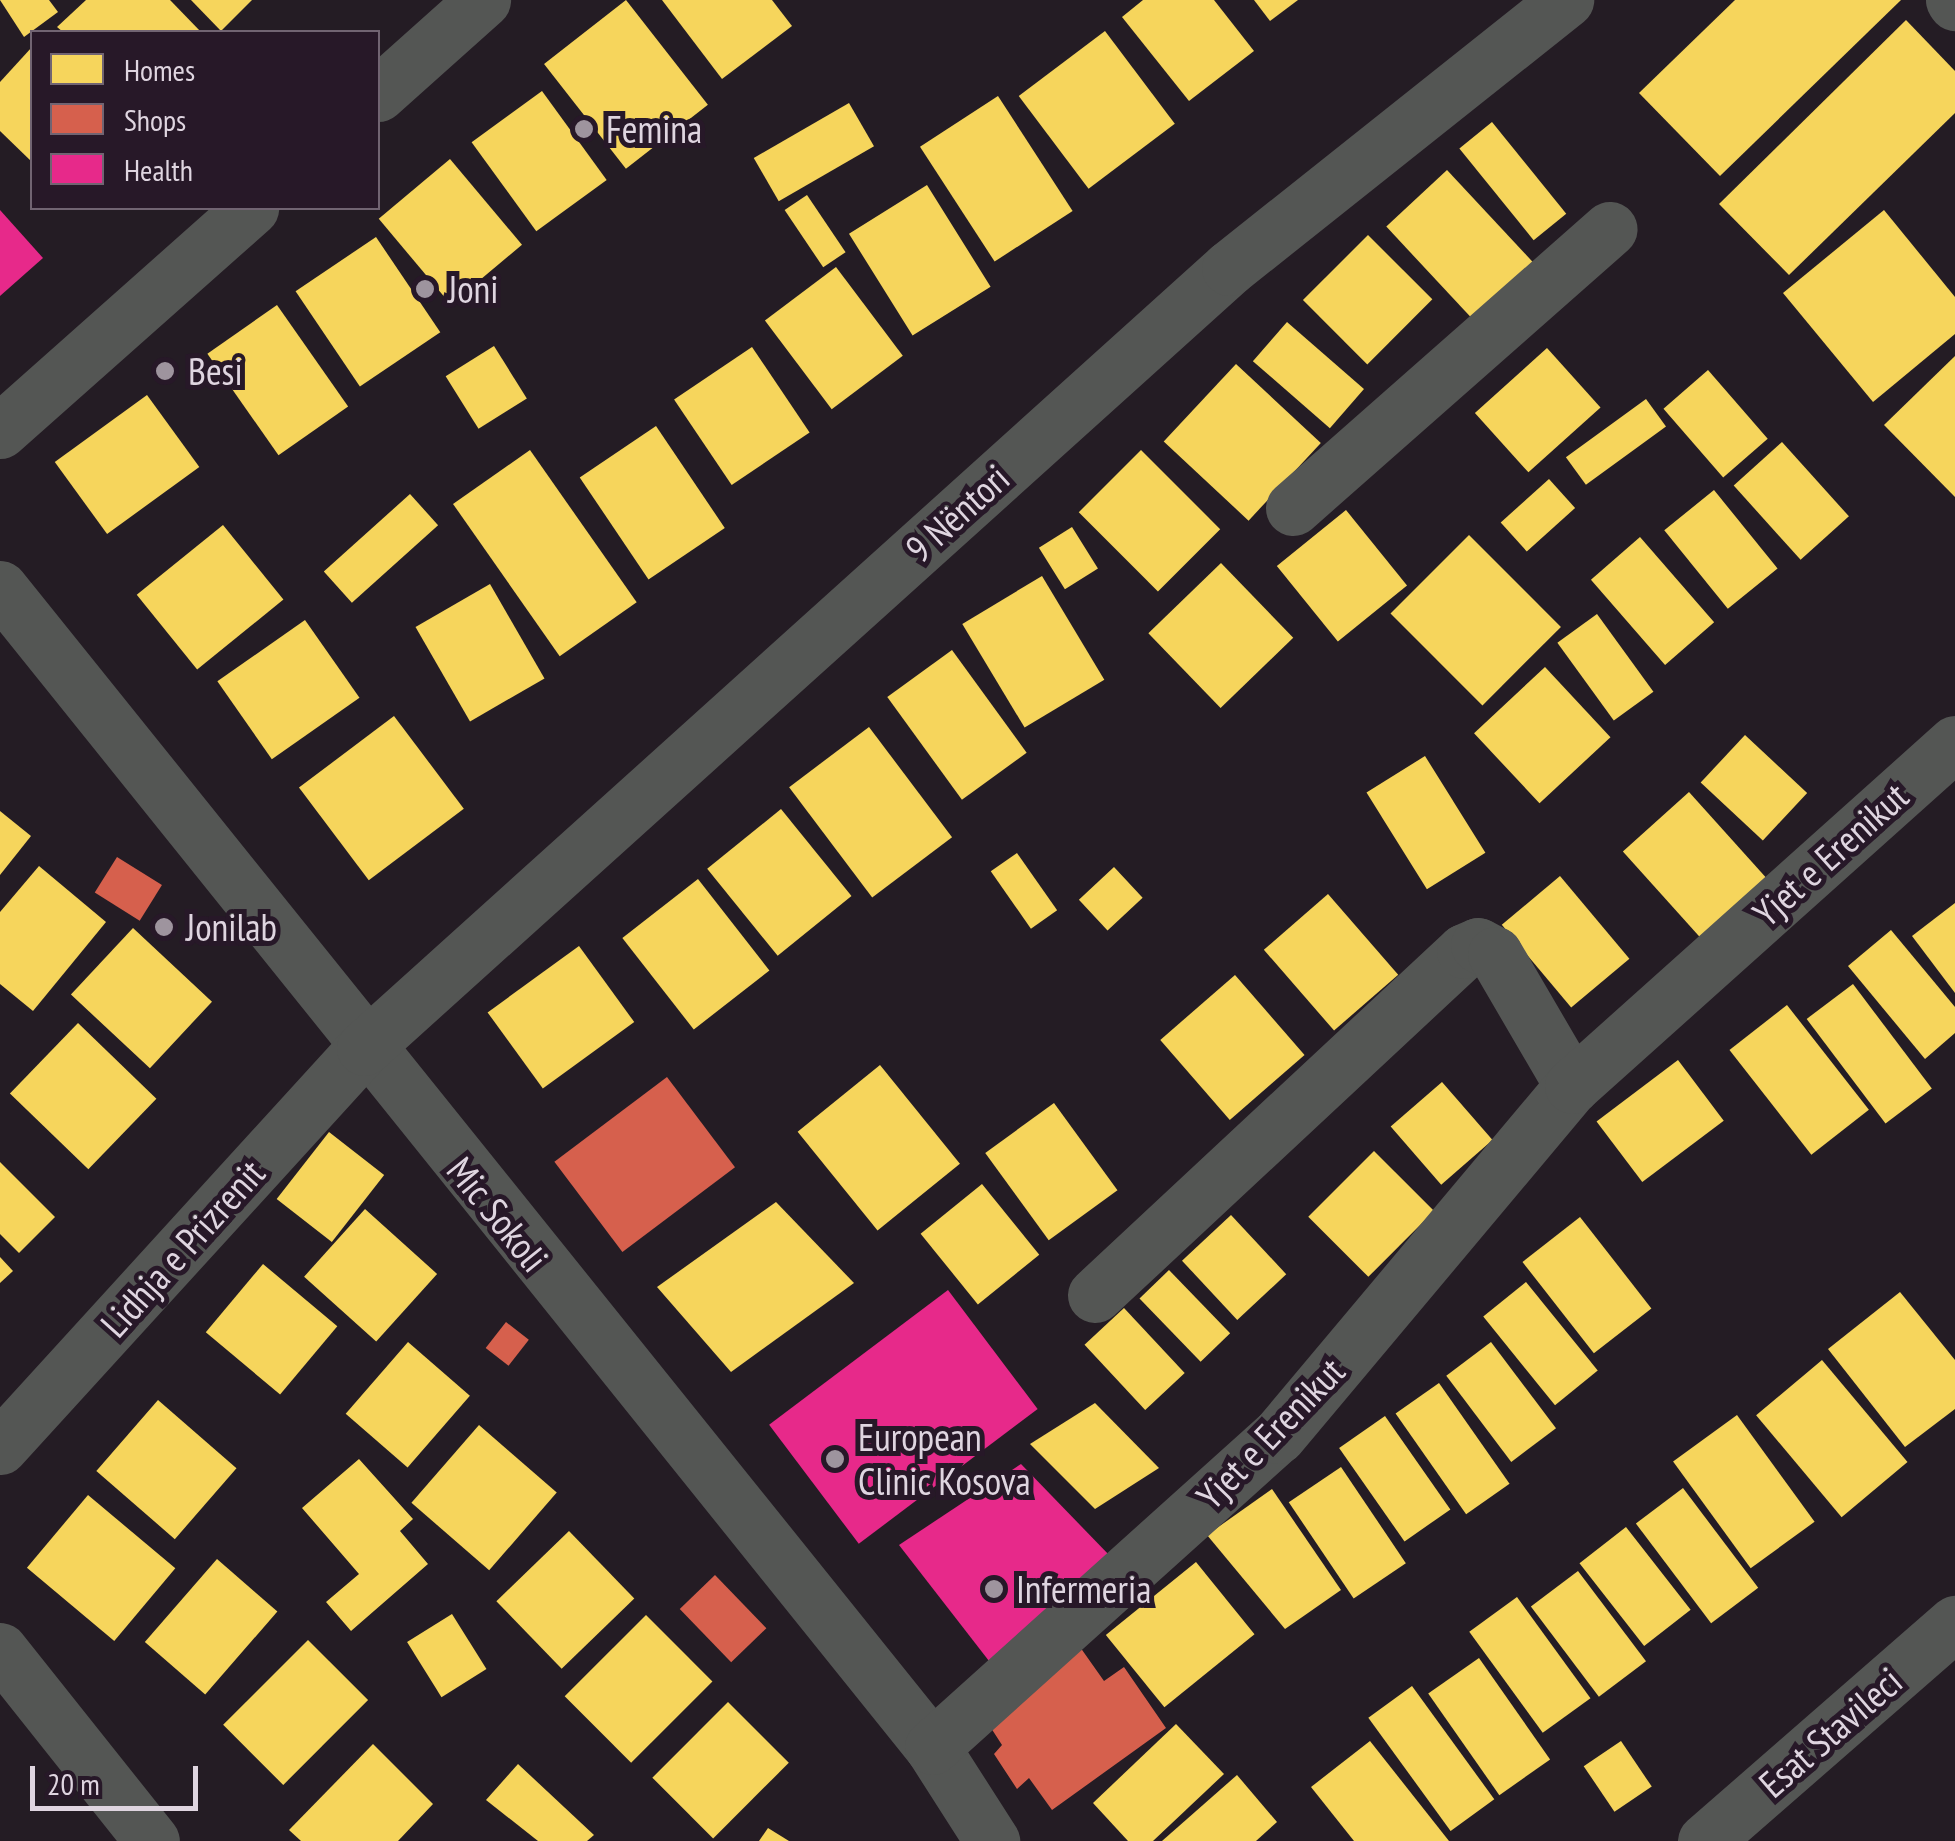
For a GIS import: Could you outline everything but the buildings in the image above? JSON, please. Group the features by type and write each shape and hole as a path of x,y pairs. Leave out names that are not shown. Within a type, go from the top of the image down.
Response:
{"street":[{"path":"380,92 483,0"},
{"name":"9 Nëntori","path":"364,1048 1229,268 1566,0"},
{"path":"0,431 248,210"},
{"path":"1292,508 1610,229"},
{"name":"Mic Sokoli","path":"0,588 364,1048 932,1746 992,1841"},
{"name":"Yjet e Erenikut","path":"932,1746 1278,1436 1572,1086 1955,743"},
{"path":"1095,1295 1464,952 1478,946 1494,954 1572,1086"},
{"name":"Lidhja e Prizrenit","path":"0,1447 364,1048"},
{"name":"Esat Stavileci","path":"1706,1841 1955,1623"},
{"path":"0,1650 152,1841"}],"place":[{"name":"Femina","path":"584,129"},
{"name":"Joni","path":"425,289"},
{"name":"Besi","path":"165,371"},
{"name":"Jonilab","path":"164,927"},
{"name":"European Clinic Kosova","path":"835,1459"},
{"name":"Infermeria","path":"994,1589"}]}
